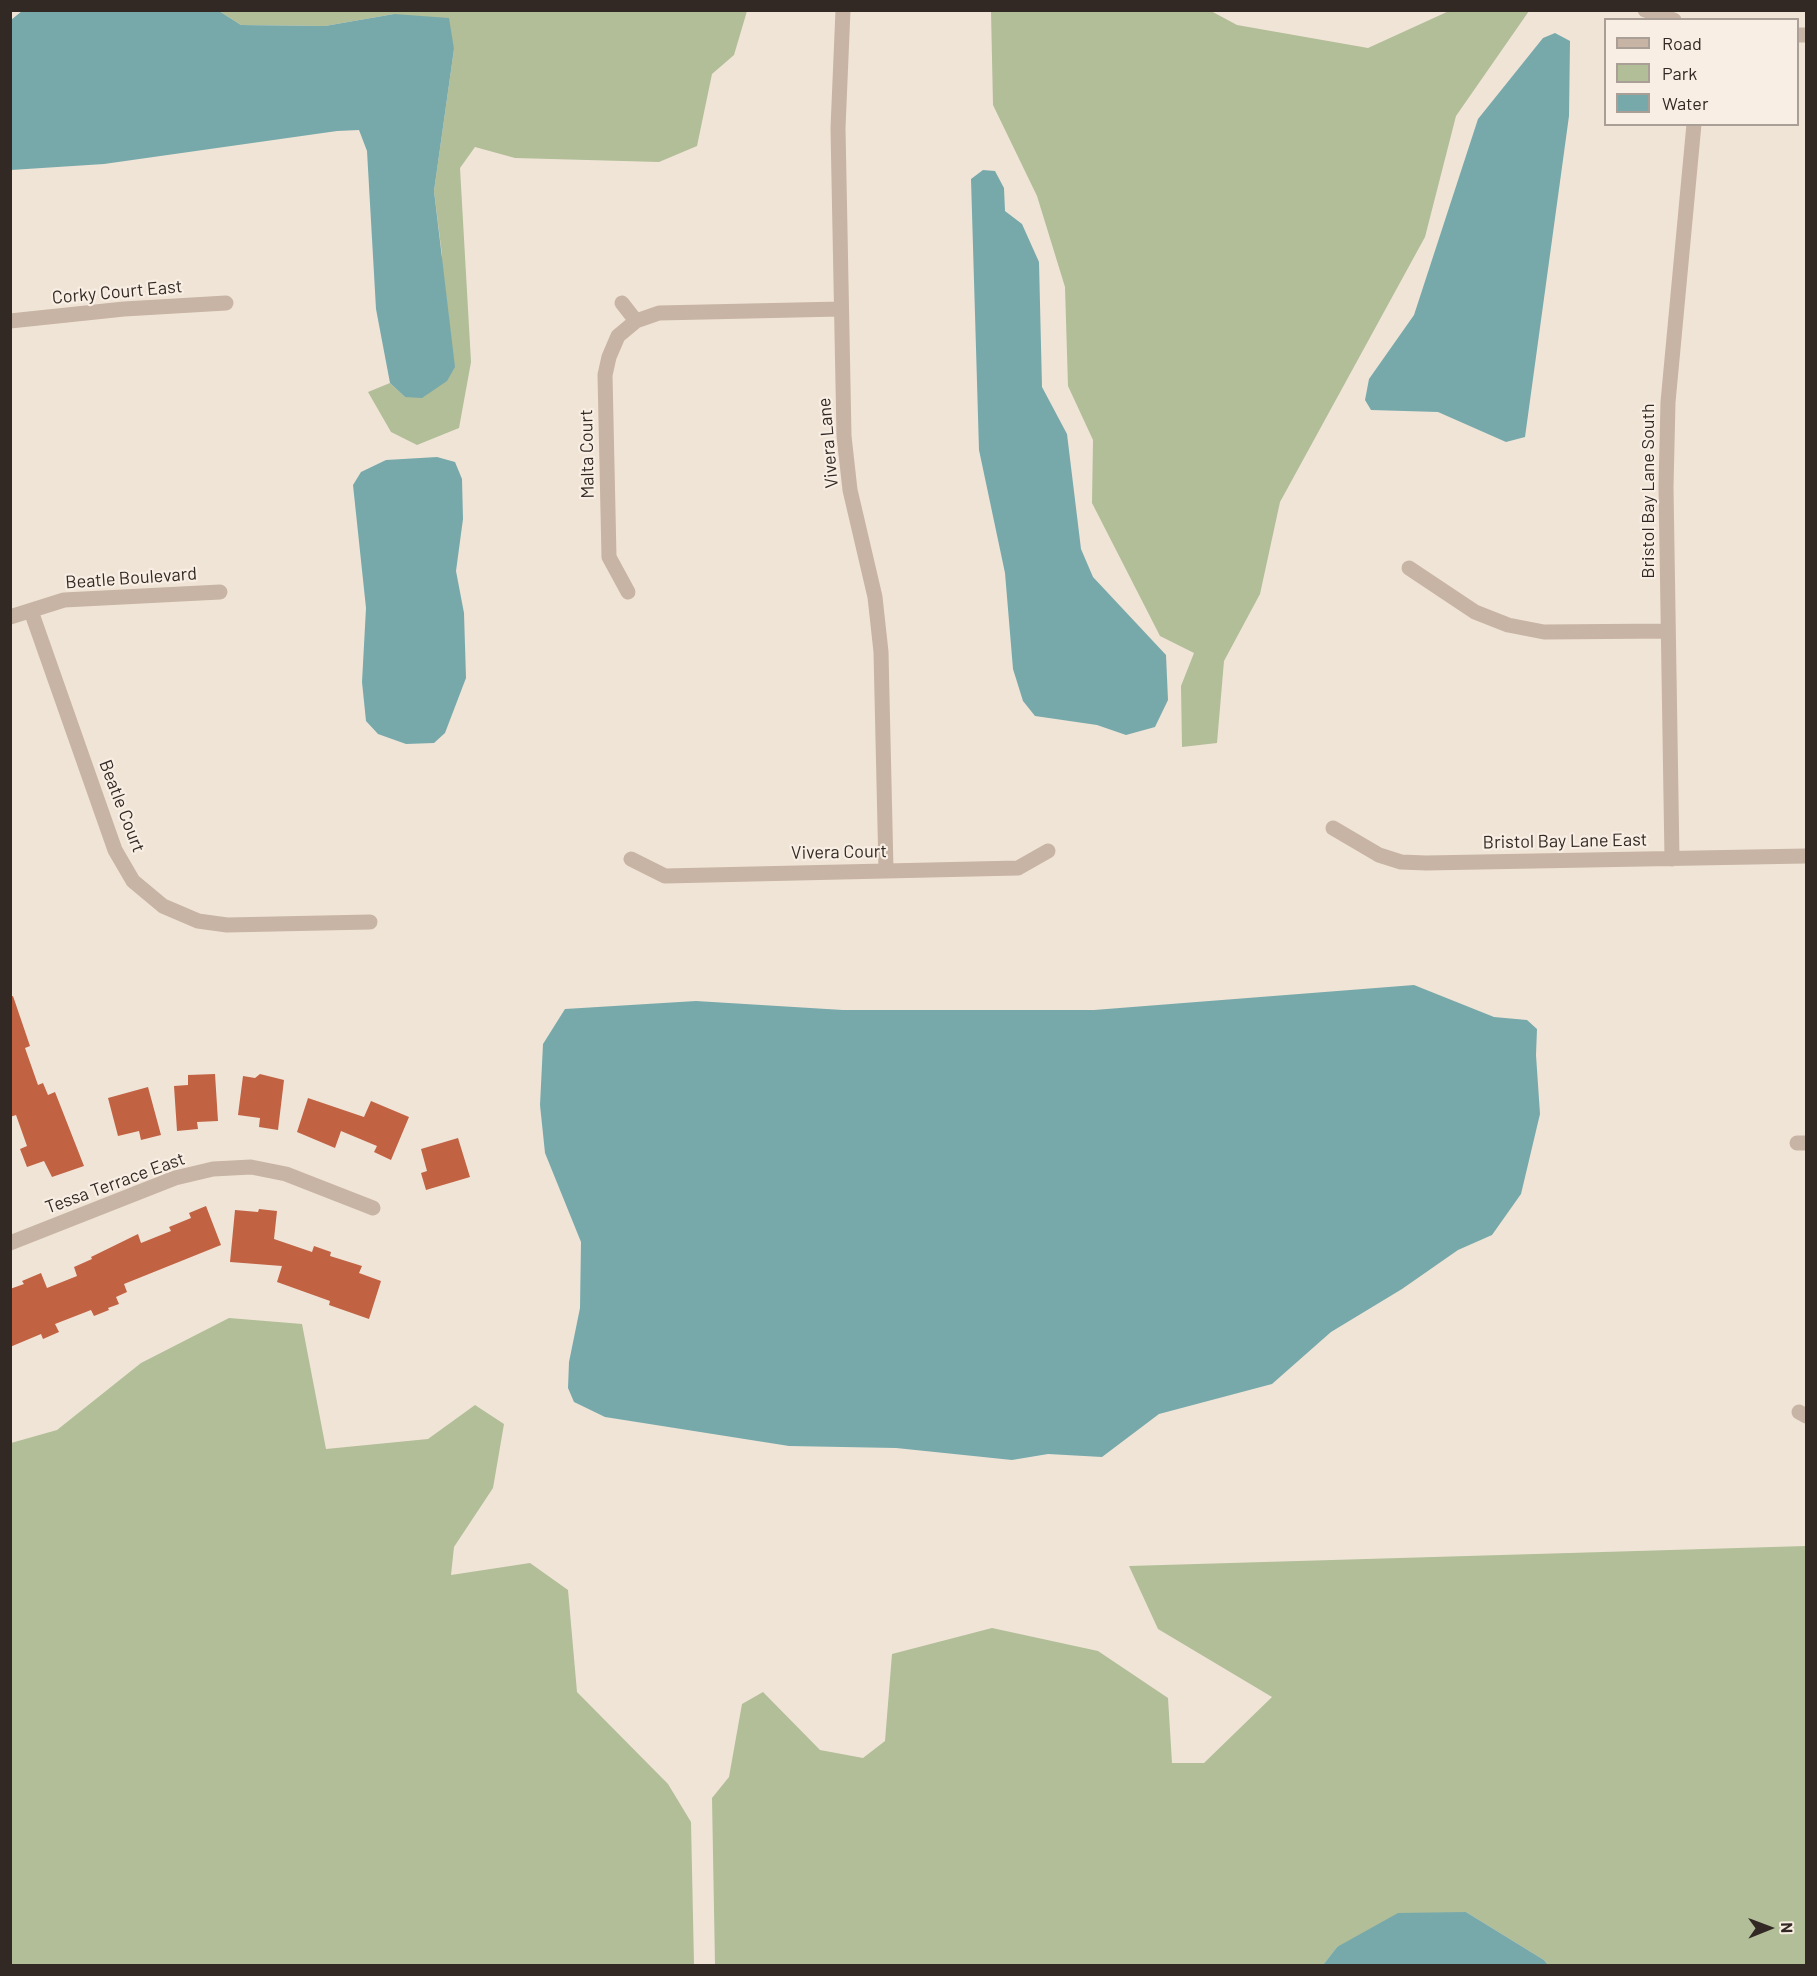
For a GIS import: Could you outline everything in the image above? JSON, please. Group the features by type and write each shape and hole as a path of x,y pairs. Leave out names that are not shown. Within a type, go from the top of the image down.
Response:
{"street":[{"name":"Vivera Lane","path":"843,10 838,128 844,436 849,479 875,597 881,652 886,870"},
{"path":"1644,10 1668,18"},
{"name":"Bristol Bay Lane South","path":"1672,859 1668,631 1668,402 1694,126"},
{"name":"Corky Court East","path":"10,321 124,309 226,303"},
{"path":"622,303 636,321"},
{"name":"Malta Court","path":"628,592 609,557 605,375 609,357 618,336 636,321 659,313 841,309"},
{"path":"1409,568 1475,612 1508,625 1544,632 1668,631"},
{"name":"Beatle Boulevard","path":"10,617 64,600 220,592"},
{"name":"Beatle Court","path":"31,611 115,850 133,881 163,906 198,921 227,925 369,922"},
{"name":"Bristol Bay Lane East","path":"1333,828 1379,855 1401,862 1806,856"},
{"name":"Vivera Court","path":"631,859 665,876 1018,868 1048,851"},
{"name":"Tessa Terrace East","path":"11,1240 175,1178 213,1169 251,1167 286,1174 373,1208"}],"green space":[{"path":"219,11 747,11 734,55 712,74 697,146 659,162 515,158 475,147 460,168 471,362 459,428 417,445 391,432 368,392 390,383 405,397 442,255 434,191 454,49 394,14 325,26 241,25"},
{"path":"991,11 1211,11 1237,25 1368,48 1449,11 1529,11 1456,116 1425,237 1280,502 1260,594 1224,661 1217,743 1182,747 1181,686 1194,653 1160,636 1092,503 1093,440 1068,386 1065,287 1037,196 993,105"},
{"path":"229,1318 302,1324 326,1449 428,1439 475,1405 504,1424 493,1488 454,1547 451,1575 530,1563 568,1590 577,1692 668,1784 691,1822 694,1965 11,1965 11,1443 57,1430 141,1363"},
{"path":"1806,1546 1806,1965 1548,1965 1544,1960 1466,1912 1337,1947 1323,1965 715,1965 712,1798 729,1777 742,1704 763,1692 820,1750 863,1758 885,1741 892,1654 992,1628 1098,1651 1168,1698 1172,1763 1204,1763 1272,1697 1158,1629 1129,1566"}],"water":[{"path":"22,11 219,11 241,25 325,26 394,14 449,18 454,49 434,191 455,367 447,381 422,398 405,397 390,383 376,309 367,151 359,130 337,131 104,164 11,170 11,20"},
{"path":"1555,33 1570,41 1569,116 1525,437 1506,442 1438,412 1371,410 1365,400 1369,379 1414,315 1478,119 1543,38"},
{"path":"983,170 995,171 1004,188 1005,211 1022,224 1039,262 1042,387 1067,434 1081,549 1093,577 1166,655 1168,700 1155,727 1126,735 1097,725 1035,716 1023,701 1013,669 1005,573 979,450 971,179"},
{"path":"437,457 455,462 462,479 463,519 456,571 464,613 466,678 445,733 434,743 406,744 378,734 366,721 362,682 366,608 353,485 361,472 386,460"},
{"path":"1414,985 1494,1017 1527,1020 1537,1029 1536,1055 1540,1114 1521,1194 1492,1235 1458,1250 1402,1289 1331,1332 1272,1384 1159,1414 1102,1457 1048,1454 1012,1460 896,1448 789,1446 605,1417 574,1402 568,1388 569,1362 580,1308 581,1242 545,1153 540,1105 543,1044 565,1009 696,1001 843,1010 1094,1010"},
{"path":"1466,1912 1544,1960 1548,1965 1323,1965 1337,1947 1398,1913"}],"building":[{"path":"13,996 30,1046 25,1048 38,1085 43,1083 48,1095 55,1092 84,1166 52,1177 44,1161 27,1167 20,1149 27,1146 16,1115 10,1117 10,997"},
{"path":"215,1074 218,1121 197,1122 198,1129 177,1131 174,1086 188,1085 188,1075"},
{"path":"260,1074 284,1080 278,1130 259,1127 260,1118 238,1115 243,1076 255,1078"},
{"path":"148,1087 161,1135 141,1140 139,1131 118,1136 108,1098"},
{"path":"308,1098 364,1117 371,1101 409,1117 391,1160 374,1152 377,1146 341,1131 335,1148 297,1132"},
{"path":"458,1138 470,1177 426,1190 421,1173 427,1171 421,1149"},
{"path":"206,1206 221,1245 124,1284 127,1292 116,1297 119,1304 108,1308 109,1310 94,1316 91,1310 55,1324 59,1332 43,1339 41,1334 10,1347 10,1289 24,1284 22,1281 41,1273 47,1288 77,1276 74,1267 92,1259 91,1257 138,1234 141,1243 171,1231 169,1227 191,1218 189,1213"},
{"path":"259,1209 277,1211 274,1239 312,1252 314,1246 331,1252 330,1256 362,1266 359,1273 381,1281 369,1319 329,1305 330,1301 277,1282 282,1266 230,1262 235,1210 258,1212"}]}
